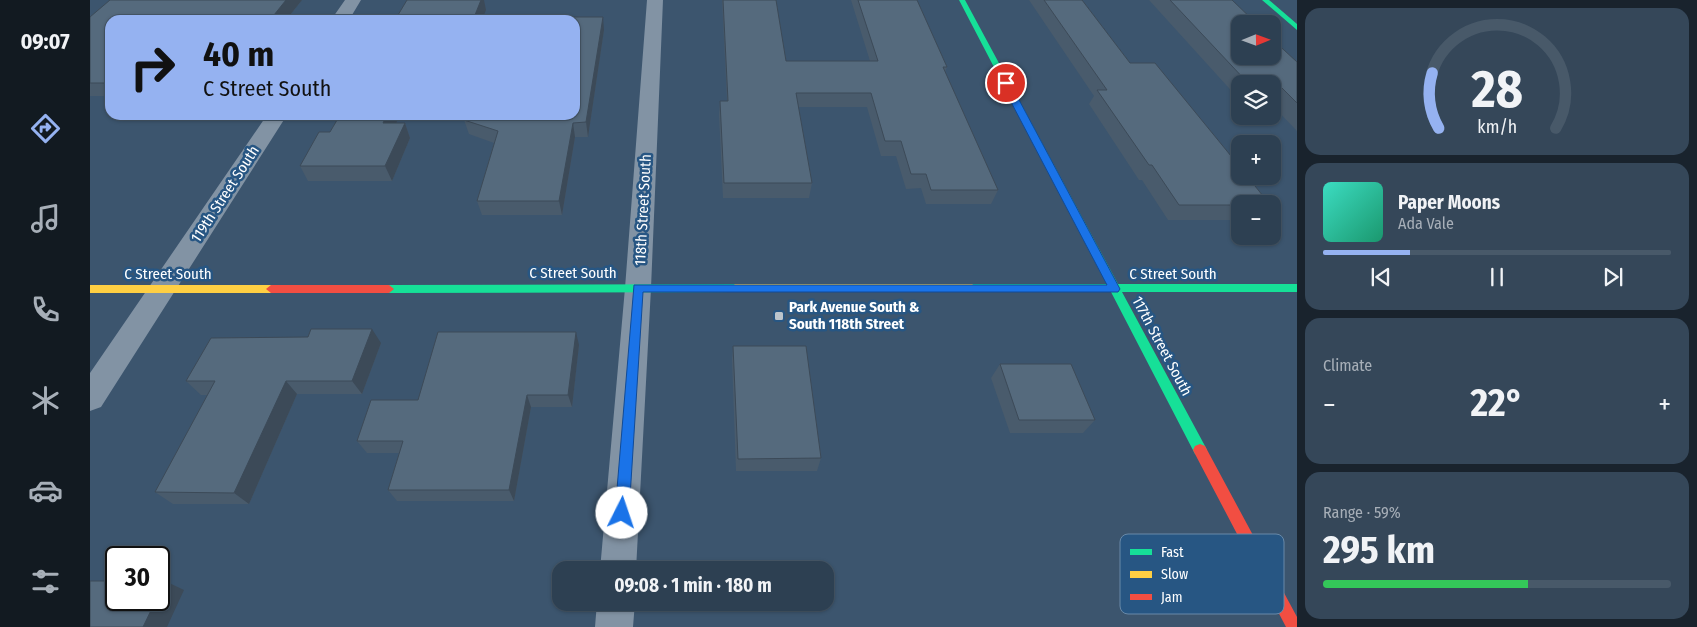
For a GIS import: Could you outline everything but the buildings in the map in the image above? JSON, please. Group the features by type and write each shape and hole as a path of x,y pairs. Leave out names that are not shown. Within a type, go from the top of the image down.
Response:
{"main road":[{"name":"117th Street South","path":"962,0 1244,534"},
{"path":"1265,0 1297,28"},
{"name":"C Street South","path":"90,289 1297,288"},
{"name":"117th Street South","path":"1284,608 1294,627"}],"street":[{"path":"343,15 353,0"},
{"name":"118th Street South","path":"619,561 638,288 655,0"},
{"name":"119th Street South","path":"90,398 274,120"},
{"path":"614,627 615,611"}],"traffic: fast":[{"path":"962,0 1200,450"},
{"path":"1265,0 1297,28"},
{"path":"389,289 735,288"},
{"path":"972,288 1297,288"}],"traffic: slow":[{"path":"735,288 972,288"},
{"path":"90,289 271,289"}],"traffic: jam":[{"path":"271,289 389,289"},
{"path":"1200,450 1245,534"},
{"path":"1284,608 1294,627"}],"place":[{"name":"Park Avenue South & South 118th Street","path":"779,316"}],"route":[{"path":"622,513 638,288 1114,289 1006,83"}]}
